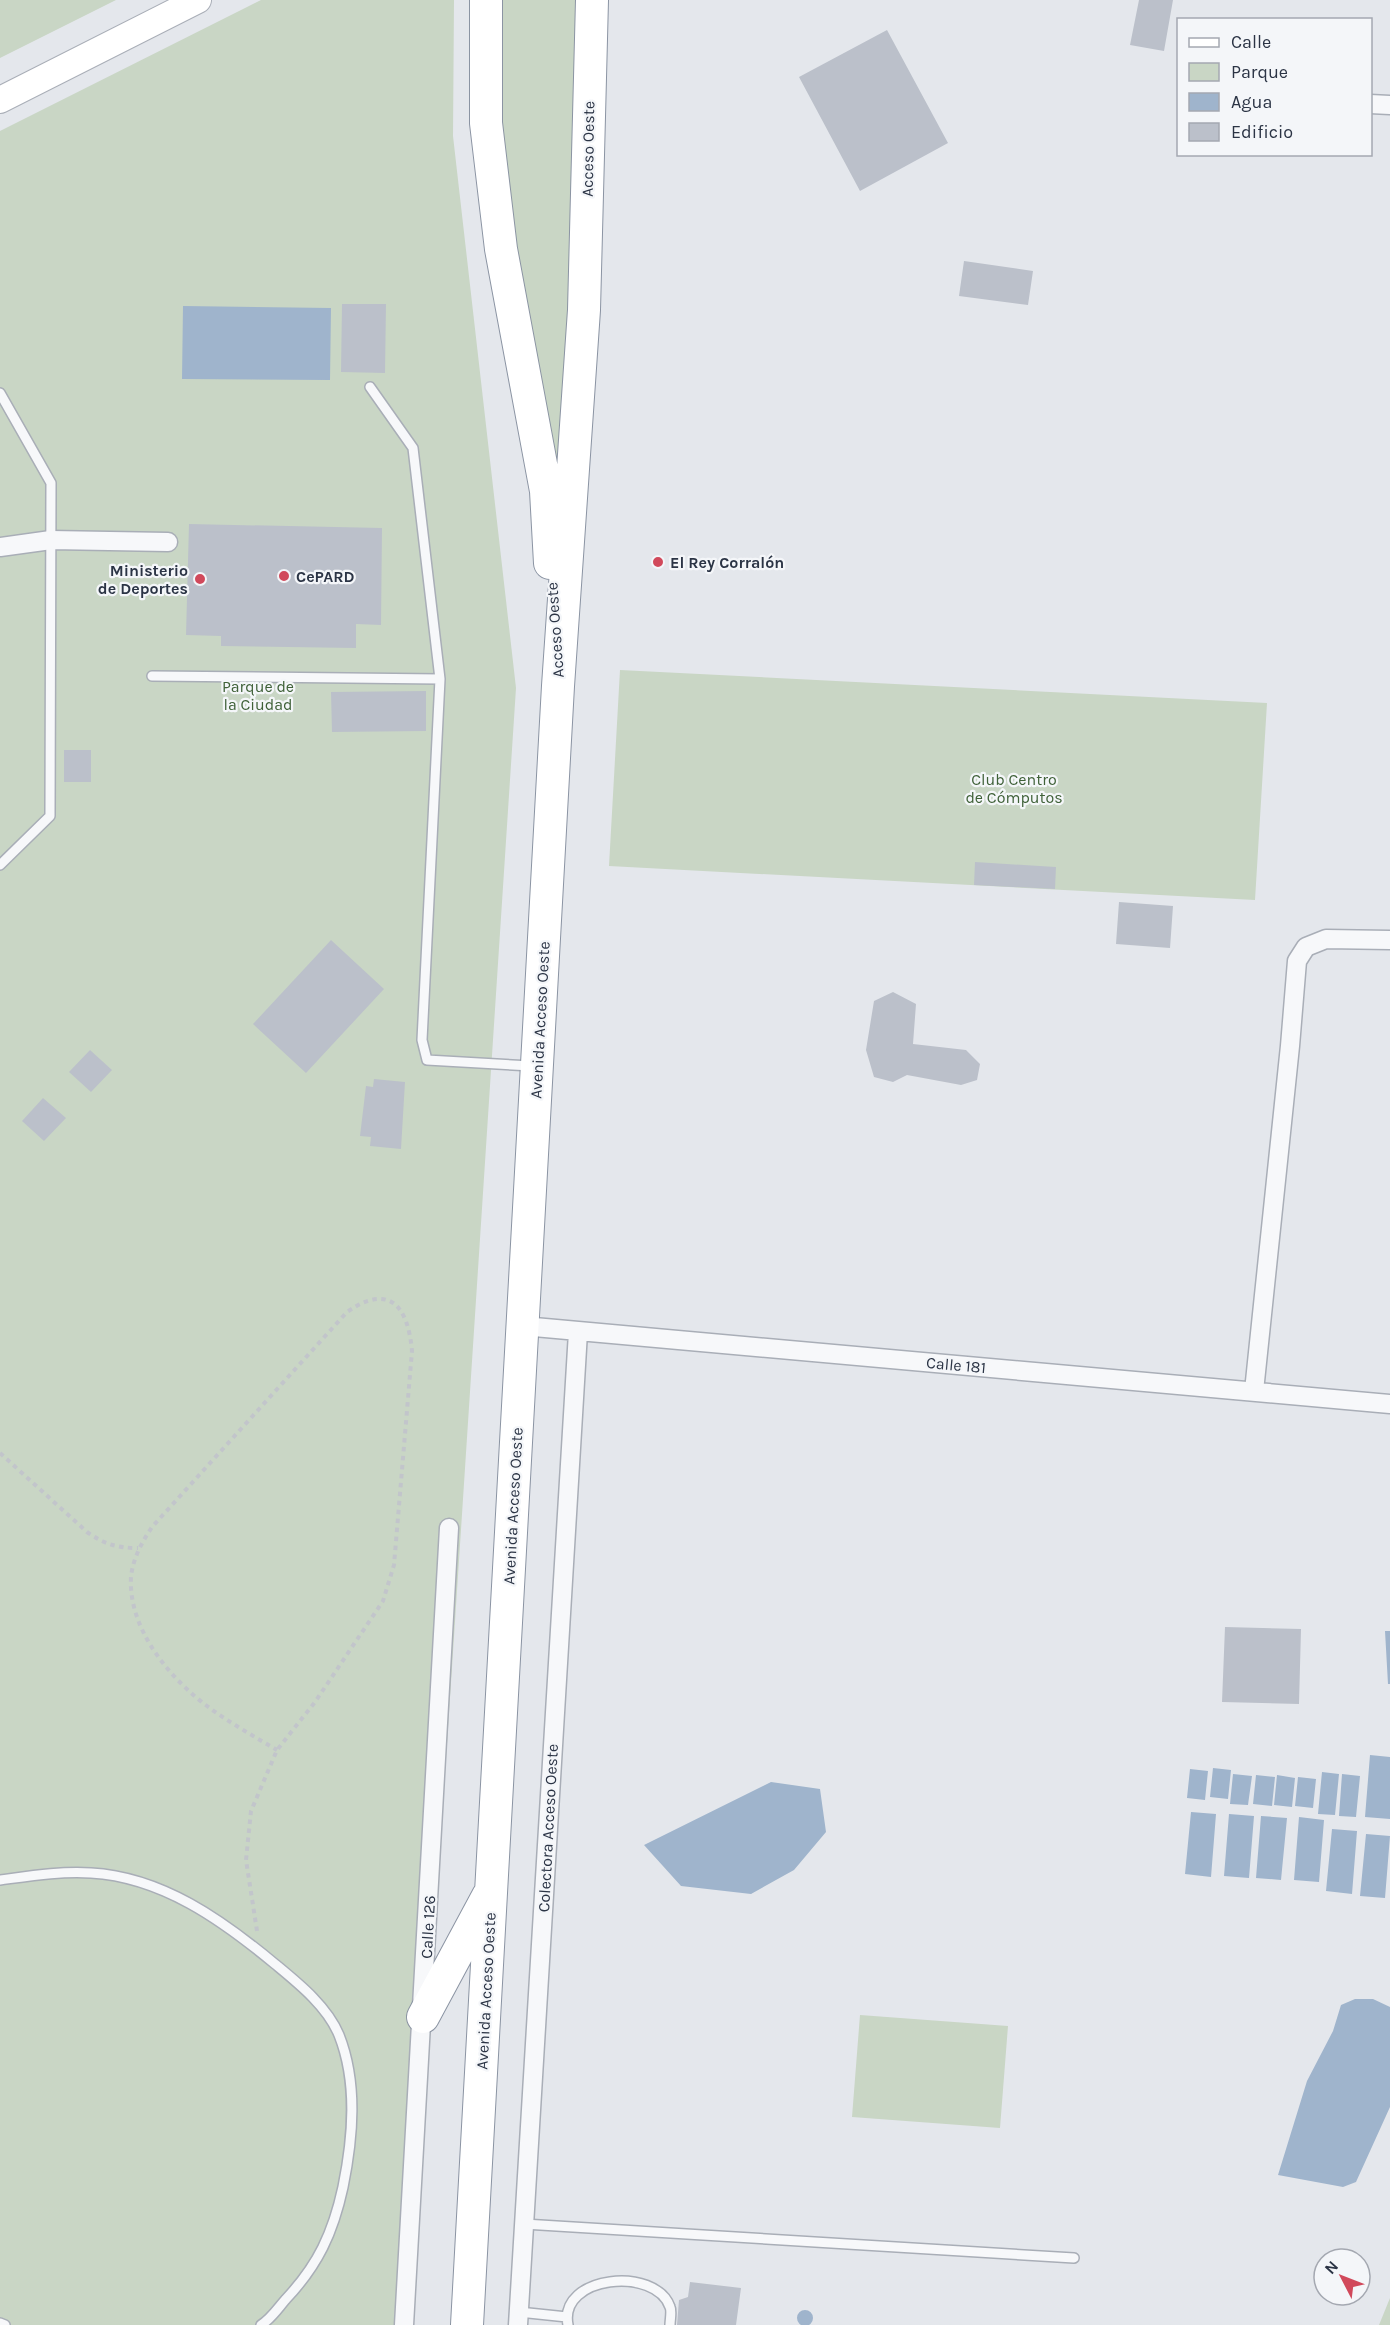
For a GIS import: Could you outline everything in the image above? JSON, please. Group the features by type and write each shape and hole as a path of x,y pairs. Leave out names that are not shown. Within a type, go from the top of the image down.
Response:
{"highway":[{"name":"Acceso Oeste","path":"486,0 488,135 501,249 546,491 558,686"},
{"name":"Acceso Oeste","path":"558,686 584,310 591,0"},
{"name":"Avenida Acceso Oeste","path":"467,2325 558,686"},
{"path":"423,2017 492,1887"}],"street":[{"path":"0,100 198,0"},
{"path":"1372,104 1390,105"},
{"path":"0,547 51,540 168,542"},
{"path":"1254,1391 1297,961 1306,947 1326,939 1390,940"},
{"name":"Calle 181","path":"523,1326 1390,1404"},
{"name":"Colectora Acceso Oeste","path":"518,2318 578,1332"},
{"name":"Calle 126","path":"405,2325 449,1528"}],"lane":[{"path":"370,387 413,448 440,679 422,1040 427,1060 537,1066"},
{"path":"0,393 51,483 50,816 0,865"},
{"path":"152,676 440,679"},
{"path":"0,1880 91,1872 152,1887 199,1908 261,1953 308,1993 329,2018 338,2034 345,2055 352,2090 351,2125 344,2183 329,2235 311,2269 261,2325"},
{"path":"524,2224 1074,2258"},
{"path":"518,2318 568,2321 574,2299 583,2290 604,2281 648,2284 659,2291 670,2307 670,2325"},
{"path":"0,2323 5,2325"}],"path":[{"path":"261,1953 246,1860 251,1811 277,1750 315,1702 383,1600 394,1565 412,1351 409,1325 402,1309 384,1299 363,1301 347,1312 152,1527 138,1548 131,1577 139,1626 156,1652 190,1692 210,1708 277,1750"},
{"path":"0,1453 102,1543 119,1548 138,1548"}],"green space":[{"path":"0,0 116,0 0,58"},
{"name":"Parque de la Ciudad","path":"261,0 454,0 453,136 516,688 409,2325 0,2325 0,131"},
{"path":"498,0 581,0 562,500 494,124"},
{"name":"Club Centro de Cómputos","path":"620,670 1267,703 1255,900 609,866"},
{"path":"860,2015 1008,2026 1000,2128 852,2117"},
{"path":"1390,2298 1390,2325 1379,2325"}],"water":[{"path":"183,306 331,308 330,380 182,379"},
{"path":"1385,1631 1390,1631 1390,1684 1388,1684"},
{"path":"1370,1755 1390,1757 1390,1819 1365,1817"},
{"path":"1213,1768 1231,1770 1228,1799 1210,1797"},
{"path":"1190,1769 1208,1771 1205,1800 1187,1798"},
{"path":"1322,1772 1339,1774 1335,1815 1318,1814"},
{"path":"1233,1774 1252,1776 1248,1805 1230,1804"},
{"path":"1342,1774 1360,1776 1356,1817 1339,1816"},
{"path":"1256,1775 1275,1777 1272,1806 1253,1804"},
{"path":"1277,1775 1295,1778 1292,1807 1274,1805"},
{"path":"1298,1777 1316,1779 1313,1808 1295,1806"},
{"path":"771,1782 820,1789 826,1832 794,1870 751,1894 681,1886 644,1845"},
{"path":"1191,1812 1216,1814 1211,1877 1185,1874"},
{"path":"1229,1814 1254,1816 1249,1878 1224,1876"},
{"path":"1261,1816 1287,1818 1281,1880 1256,1878"},
{"path":"1299,1817 1324,1820 1319,1882 1294,1880"},
{"path":"1332,1829 1357,1831 1352,1894 1326,1891"},
{"path":"1366,1834 1390,1836 1385,1898 1360,1896"},
{"path":"1355,1999 1373,1999 1390,2007 1390,2107 1356,2182 1343,2187 1278,2175 1307,2081 1333,2031 1341,2005"},
{"path":"805,2310 811,2312 813,2318 811,2324 805,2326 799,2324 797,2318 799,2312"}],"building":[{"path":"1139,0 1173,0 1164,51 1130,45"},
{"path":"887,30 948,143 860,191 799,77"},
{"path":"964,261 1033,271 1028,305 959,296"},
{"path":"342,304 386,304 385,373 341,372"},
{"name":"CePARD","path":"189,524 382,528 381,625 356,624 356,648 221,646 221,636 186,635"},
{"path":"426,691 426,731 332,732 331,692"},
{"path":"64,750 91,750 91,782 64,782"},
{"path":"975,862 1056,867 1055,889 974,885"},
{"path":"1119,902 1173,906 1170,948 1116,944"},
{"path":"331,940 384,989 306,1073 253,1024"},
{"path":"893,992 916,1004 913,1044 966,1050 980,1064 977,1080 961,1085 907,1075 893,1082 874,1077 866,1050 874,1001"},
{"path":"90,1050 112,1070 91,1092 69,1072"},
{"path":"374,1079 405,1082 401,1149 370,1146 371,1137 360,1136 366,1086 373,1087"},
{"path":"43,1098 66,1118 44,1141 22,1121"},
{"path":"1225,1627 1301,1629 1299,1704 1222,1702"},
{"path":"690,2282 741,2288 736,2325 677,2325 679,2300 688,2297"}],"place":[{"name":"El Rey Corralón","path":"658,562"},
{"name":"CePARD","path":"284,576"},
{"name":"Ministerio de Deportes","path":"200,579"}]}
